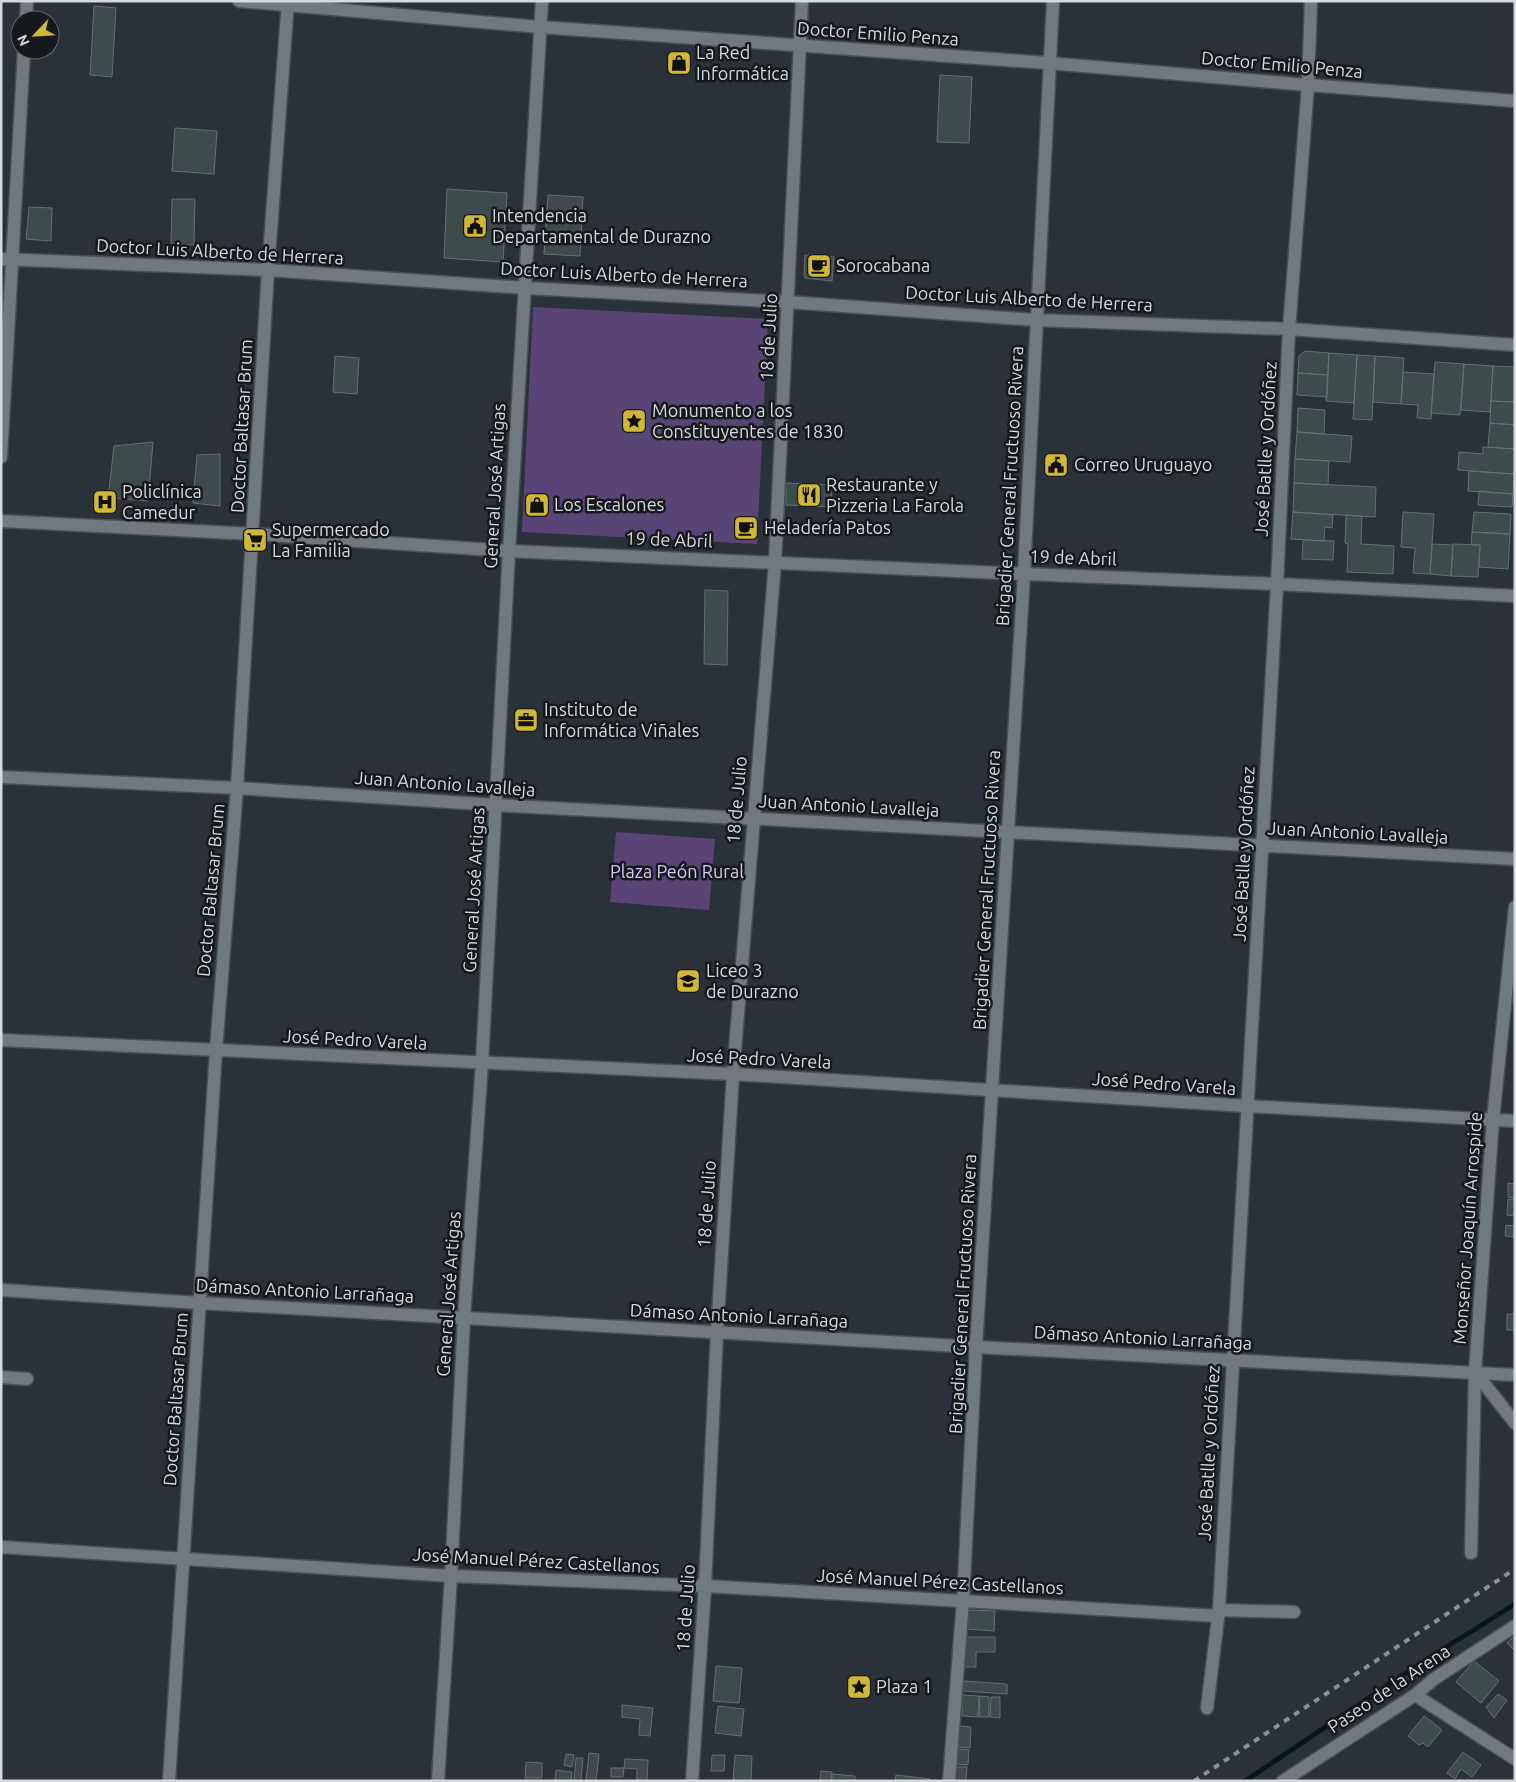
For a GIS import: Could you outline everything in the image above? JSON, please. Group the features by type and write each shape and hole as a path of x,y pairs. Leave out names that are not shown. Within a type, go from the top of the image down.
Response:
{"street":[{"name":"Doctor Emilio Penza","path":"239,1 288,3 540,27 1048,63 1308,86 1515,101"},
{"name":"General José Artigas","path":"438,1781 452,1576 464,1318 482,1064 509,551 542,1"},
{"name":"18 de Julio","path":"692,1781 705,1586 717,1332 733,1074 775,562 802,1"},
{"name":"Brigadier General Fructuoso Rivera","path":"949,1781 963,1600 976,1347 1024,574 1048,63 1053,1"},
{"name":"José Batlle y Ordóñez","path":"1207,1708 1218,1613 1277,584 1289,329 1308,86 1311,1"},
{"name":"Doctor Baltasar Brum","path":"169,1781 216,1050 237,788 268,270 288,3"},
{"path":"1,457 6,259 23,60"},
{"name":"Doctor Luis Alberto de Herrera","path":"6,259 268,270 525,288 788,302 1036,320 1289,329 1515,345"},
{"name":"19 de Abril","path":"1,521 253,534 509,551 1515,596"},
{"name":"Juan Antonio Lavalleja","path":"1,777 237,788 496,806 1515,859"},
{"name":"Monseñor Joaquín Arrospide","path":"1471,1553 1475,1372 1494,1119 1515,907"},
{"name":"José Pedro Varela","path":"1,1040 482,1064 733,1074 1515,1121"},
{"name":"Dámaso Antonio Larrañaga","path":"1,1290 976,1347 1515,1375"},
{"path":"1475,1372 1515,1423"},
{"path":"1,1377 27,1379"},
{"name":"José Manuel Pérez Castellanos","path":"1,1547 452,1576 705,1586 1218,1613 1294,1612"},
{"name":"Paseo de la Arena","path":"1286,1780 1515,1626"},
{"path":"1415,1695 1515,1760"}],"green space":[{"path":"533,307 768,319 757,544 522,532"},
{"name":"Plaza Peón Rural","path":"616,832 715,839 709,910 610,902"}],"building":[{"path":"94,6 116,8 112,77 90,75"},
{"path":"940,75 972,77 969,143 937,142"},
{"path":"175,128 217,131 214,174 172,171"},
{"name":"Intendencia Departamental de Durazno","path":"447,189 507,193 503,262 444,258"},
{"path":"548,195 583,197 580,256 544,254"},
{"path":"172,199 195,199 194,245 171,244"},
{"path":"29,207 52,208 51,241 26,239"},
{"name":"Sorocabana","path":"805,255 834,257 832,281 805,278"},
{"path":"1305,351 1329,353 1328,375 1298,373 1299,356"},
{"path":"1329,353 1357,355 1354,403 1326,401"},
{"path":"1357,355 1375,356 1372,420 1353,419"},
{"path":"335,356 359,358 357,394 333,392"},
{"path":"1375,356 1404,358 1401,404 1373,402"},
{"path":"1435,362 1464,364 1460,415 1431,413"},
{"path":"1464,364 1493,366 1490,412 1461,410"},
{"path":"1493,366 1515,367 1515,402 1491,401"},
{"path":"1403,372 1434,374 1431,419 1417,418 1418,405 1401,404"},
{"path":"1298,373 1328,375 1327,397 1297,395"},
{"path":"1491,401 1515,402 1515,425 1490,423"},
{"path":"1298,408 1325,410 1324,434 1297,432"},
{"path":"1490,423 1515,425 1515,449 1488,447"},
{"path":"1297,432 1352,436 1350,462 1295,459"},
{"path":"153,442 148,501 108,498 114,446"},
{"path":"1483,447 1515,449 1514,474 1458,470 1459,452 1483,454"},
{"path":"220,454 220,506 193,503 197,455"},
{"path":"1295,459 1329,461 1328,485 1294,483"},
{"path":"1469,471 1514,474 1513,494 1468,491"},
{"name":"Restaurante y Pizzeria La Farola","path":"786,483 832,485 831,507 786,505"},
{"path":"1294,483 1376,487 1375,517 1293,512"},
{"path":"1479,491 1513,494 1512,507 1478,505"},
{"path":"1293,512 1333,515 1332,528 1325,527 1324,541 1291,539"},
{"path":"1403,512 1434,514 1430,574 1413,573 1415,548 1401,547"},
{"path":"1474,512 1511,514 1510,534 1472,532"},
{"path":"1346,515 1362,516 1361,544 1394,546 1393,574 1347,572"},
{"path":"1472,532 1510,534 1508,569 1479,567 1480,545 1471,545"},
{"path":"1303,540 1334,541 1333,560 1302,559"},
{"path":"1432,544 1453,545 1451,576 1430,574"},
{"path":"1453,544 1480,545 1478,577 1451,576"},
{"path":"705,590 728,591 727,665 704,664"},
{"path":"1508,1183 1515,1184 1515,1198 1508,1197"},
{"path":"1508,1199 1515,1200 1515,1216 1507,1215"},
{"path":"1506,1225 1515,1226 1515,1247 1514,1237 1505,1236"},
{"path":"1507,1314 1515,1314 1515,1330 1507,1330"},
{"path":"967,1610 995,1611 994,1631 966,1629"},
{"path":"1515,1635 1515,1651 1507,1643"},
{"path":"965,1637 995,1637 995,1652 976,1652 976,1667 964,1667"},
{"path":"1474,1661 1499,1681 1481,1703 1456,1682"},
{"path":"716,1666 742,1668 739,1703 713,1701"},
{"path":"964,1681 1007,1684 1007,1694 963,1691"},
{"path":"1498,1694 1507,1700 1494,1718 1486,1707"},
{"path":"962,1695 979,1696 978,1717 962,1716"},
{"path":"980,1696 989,1697 989,1717 979,1717"},
{"path":"991,1697 1000,1697 1000,1718 990,1717"},
{"path":"622,1705 653,1708 650,1736 639,1735 640,1719 622,1717"},
{"path":"718,1706 744,1709 741,1736 715,1733"},
{"path":"1424,1716 1442,1730 1428,1747 1423,1743 1419,1745 1408,1736"},
{"path":"959,1726 971,1727 970,1748 958,1747"},
{"path":"957,1749 969,1750 968,1765 956,1764"},
{"path":"1463,1752 1481,1765 1472,1777 1461,1769 1455,1779 1447,1773"},
{"path":"589,1753 599,1754 596,1781 586,1781"},
{"path":"566,1754 574,1755 572,1767 564,1765"},
{"path":"712,1755 725,1755 724,1771 711,1771"},
{"path":"735,1755 752,1756 751,1781 733,1781"},
{"path":"576,1758 583,1758 581,1781 574,1781"},
{"path":"625,1759 648,1760 647,1781 637,1781 637,1769 624,1768"},
{"path":"526,1762 542,1763 542,1778 525,1778"},
{"path":"956,1767 967,1767 966,1781 955,1781"},
{"path":"611,1768 624,1768 623,1777 611,1777"},
{"path":"556,1770 572,1772 571,1781 555,1781"},
{"path":"821,1771 832,1772 831,1781 820,1781"},
{"path":"833,1774 855,1776 855,1781 833,1781"},
{"path":"896,1775 930,1779 930,1781 895,1781"}],"waterway":[{"path":"1245,1781 1421,1663 1515,1604"}],"railway":[{"path":"1194,1781 1515,1569"}],"place":[{"name":"La Red Informática","path":"679,63"},
{"name":"Intendencia Departamental de Durazno","path":"475,226"},
{"name":"Sorocabana","path":"819,266"},
{"name":"Monumento a los Constituyentes de 1830","path":"634,421"},
{"name":"Correo Uruguayo","path":"1056,465"},
{"name":"Restaurante y Pizzeria La Farola","path":"809,495"},
{"name":"Policlínica Camedur","path":"105,502"},
{"name":"Los Escalones","path":"537,505"},
{"name":"Heladería Patos","path":"746,528"},
{"name":"Supermercado La Familia","path":"255,540"},
{"name":"Instituto de Informática Viñales","path":"526,720"},
{"name":"Liceo 3 de Durazno","path":"688,981"},
{"name":"Plaza 1","path":"859,1687"}]}
